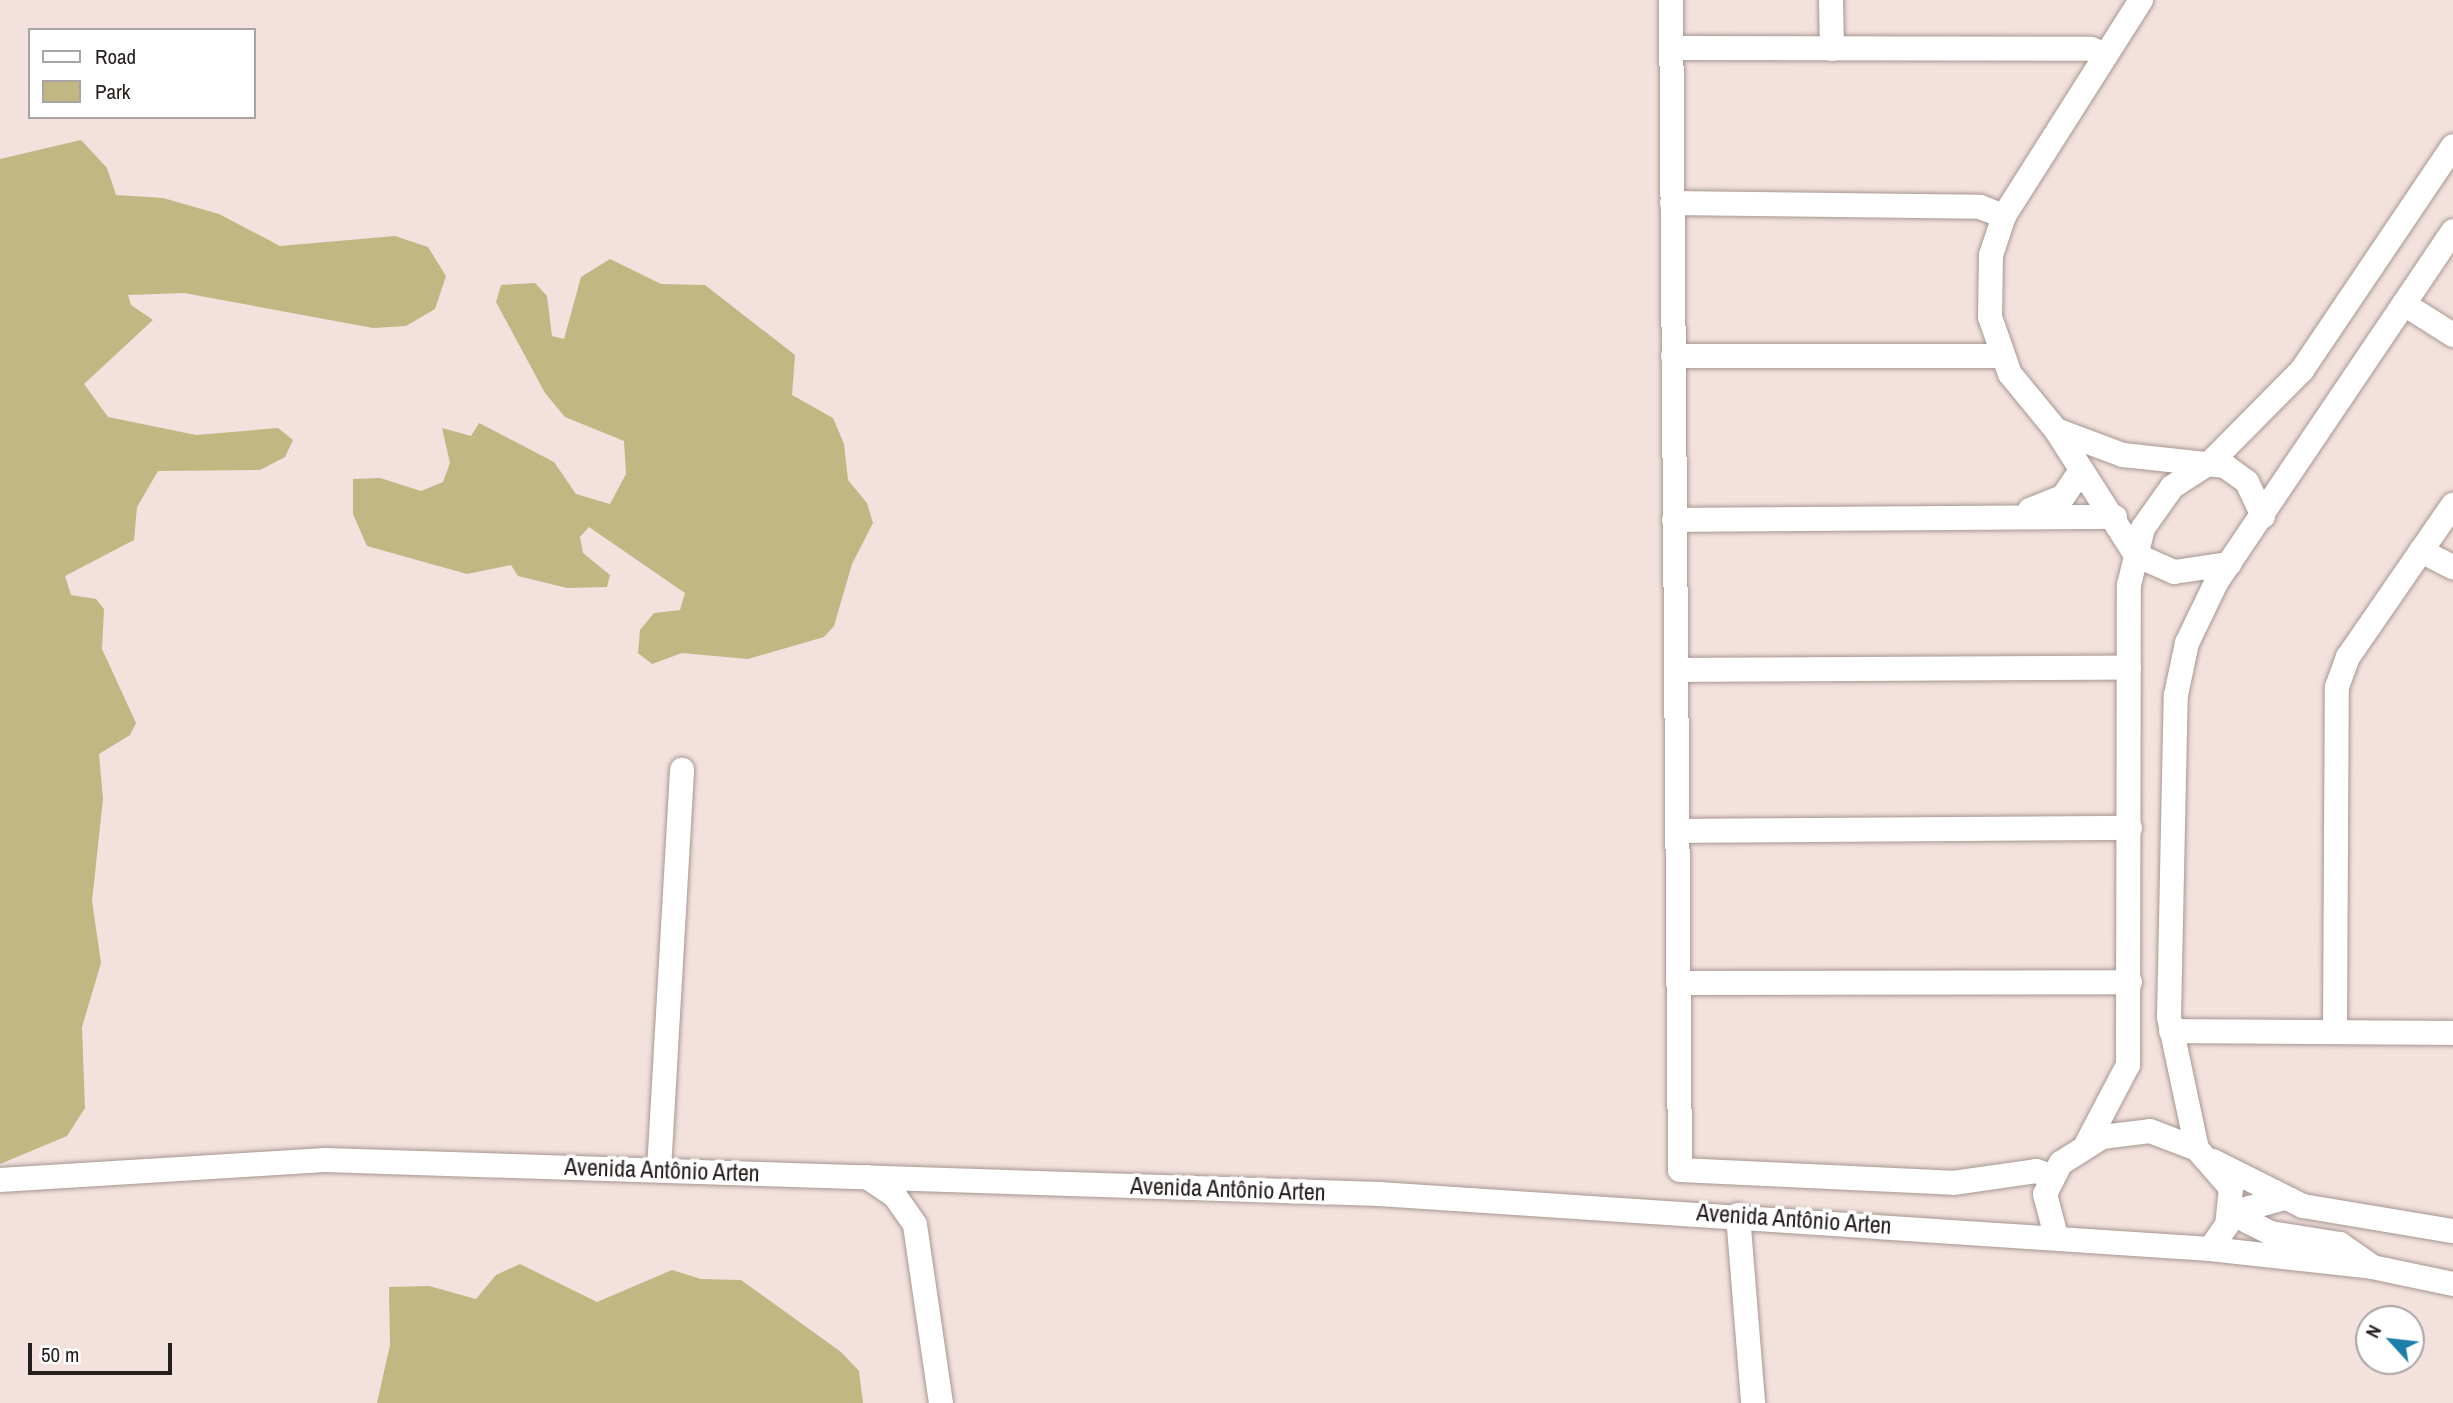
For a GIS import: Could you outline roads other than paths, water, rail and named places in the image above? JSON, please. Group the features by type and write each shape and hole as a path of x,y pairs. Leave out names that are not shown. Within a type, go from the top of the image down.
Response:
{"street":[{"path":"1671,0 1680,1170 1953,1183 2036,1171 2051,1176"},
{"path":"1831,0 1832,49"},
{"path":"2141,0 2004,216 1988,276 1990,317 2001,356 2056,430 2115,517 2136,555 2174,572 2229,564"},
{"path":"1671,48 2091,49 2106,55"},
{"path":"2056,1236 2045,1203 2051,1176 2087,1143 2128,1065 2129,585 2136,555 2161,499 2212,461 2302,370 2453,146"},
{"path":"1672,203 1980,207 2004,216"},
{"path":"2210,1249 2231,1213 2231,1188 2204,1154 2171,1031 2176,695 2197,619 2229,564 2453,231"},
{"path":"2404,304 2453,335"},
{"path":"1673,356 2001,356"},
{"path":"2056,430 2123,456 2212,461 2247,482 2263,516"},
{"path":"2026,513 2063,497 2081,470"},
{"path":"2335,1032 2337,687 2348,656 2453,506"},
{"path":"1674,520 2026,513 2115,517"},
{"path":"2421,551 2453,567"},
{"path":"1676,670 2129,668"},
{"path":"659,1170 682,770"},
{"path":"1677,831 2130,828"},
{"path":"1678,983 2130,982"},
{"path":"2171,1031 2453,1032"},
{"path":"2087,1143 2117,1132 2150,1131 2204,1154 2281,1199 2453,1231"},
{"name":"Avenida Antônio Arten","path":"0,1180 300,1160 1379,1194 2056,1236 2372,1267 2453,1284"},
{"path":"867,1176 895,1196 915,1225 942,1403"},
{"path":"2231,1213 2281,1199"},
{"path":"2231,1213 2271,1233 2340,1244 2372,1267"},
{"path":"1738,1215 1753,1403"}]}
